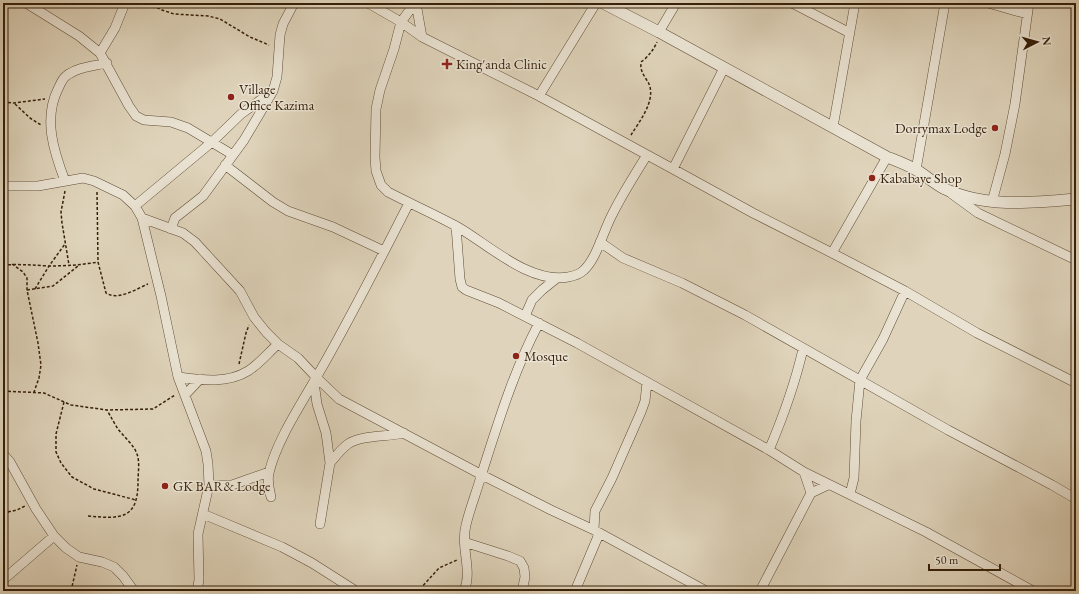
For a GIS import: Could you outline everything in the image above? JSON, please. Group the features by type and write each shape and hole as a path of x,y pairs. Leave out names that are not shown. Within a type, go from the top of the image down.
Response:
{"street":[{"path":"26,3 79,36 100,53 107,63 128,106 136,116 144,120 164,121 188,128 233,155"},
{"path":"100,53 115,28 125,3"},
{"path":"171,229 175,218 203,196 226,165 244,140 273,91 277,77 278,50 283,24 294,3"},
{"path":"368,3 401,22 422,37 539,96 753,214 905,291 977,333 1076,383"},
{"path":"416,3 401,22 394,49 380,90 376,109 376,171 381,185 388,192 456,226 521,267 544,276 557,278 575,276 590,264 612,213 647,155"},
{"path":"416,3 422,37"},
{"path":"539,96 596,3"},
{"path":"603,3 661,33 887,157 916,170 978,213 1076,260"},
{"path":"661,33 676,3"},
{"path":"792,3 850,33"},
{"path":"833,127 855,3"},
{"path":"916,170 945,3"},
{"path":"988,3 1027,14"},
{"path":"992,202 1005,154 1015,104 1029,3"},
{"path":"65,181 55,154 51,132 51,113 54,98 66,76 82,68 107,63"},
{"path":"673,169 724,68"},
{"path":"135,206 212,142 241,114 273,91"},
{"path":"832,253 887,157"},
{"path":"226,165 273,202 288,211 333,227 384,251"},
{"path":"3,186 38,186 84,178 97,182 123,195 135,206 142,218 178,377 206,451 209,485 198,534 199,580 197,591"},
{"path":"942,187 962,196 992,202 1034,203 1076,200"},
{"path":"271,497 268,486 269,472 282,440 352,315 409,203"},
{"path":"142,218 183,233 189,237 211,258 240,291 254,317 266,332 278,344 298,358 315,380 339,399 550,510 577,521 706,591"},
{"path":"456,226 460,279 462,287 466,290 499,303 539,323 769,450 804,472 926,532 1033,591"},
{"path":"600,242 622,258 674,280 745,315 948,430 1076,499"},
{"path":"525,316 532,300 557,278"},
{"path":"850,494 854,478 856,421 860,380 883,339 905,291"},
{"path":"464,591 467,584 468,574 464,542 465,527 503,409 539,323"},
{"path":"178,377 200,380 218,380 247,372 258,364 278,344"},
{"path":"769,450 796,378 803,349"},
{"path":"184,392 200,380"},
{"path":"315,380 317,404 326,433 330,463 320,524"},
{"path":"577,521 595,510 612,478 642,412 647,382"},
{"path":"330,463 351,442 404,433"},
{"path":"3,454 10,462 32,502 54,536 66,548 79,557 102,562 114,567 134,591"},
{"path":"209,485 232,485 269,472"},
{"path":"804,472 811,492"},
{"path":"760,591 811,492 828,485"},
{"path":"575,591 597,532 595,510"},
{"path":"202,514 282,547 312,563 356,591"},
{"path":"3,580 54,536"},
{"path":"464,542 520,561 524,568 525,577 522,591"}],"path":[{"path":"148,3 174,14 208,16 220,19 250,37 278,50"},
{"path":"626,144 643,115 650,98 650,87 641,65 653,50 661,33"},
{"path":"3,102 14,103 54,98"},
{"path":"14,103 30,118 51,132"},
{"path":"65,181 65,196 61,212 69,265"},
{"path":"97,182 98,262 106,293 111,296 120,296 157,280"},
{"path":"35,289 65,244"},
{"path":"3,265 49,266 79,265 98,262"},
{"path":"12,264 25,274 38,343 41,366 34,392"},
{"path":"27,290 53,286 79,265"},
{"path":"237,375 246,334 254,317"},
{"path":"3,391 44,393 71,405 107,410 153,409 184,392"},
{"path":"64,402 56,434 56,452 61,463 72,477 94,489 136,500"},
{"path":"88,516 112,518 126,514 133,508 136,500 138,485 137,455 118,430 107,410"},
{"path":"3,513 17,510 32,502"},
{"path":"415,591 421,588 440,568 457,560 465,553"},
{"path":"71,591 79,557"}],"place":[{"name":"King'anda Clinic","path":"447,64"},
{"name":"Village Office Kazima","path":"231,97"},
{"name":"Dorrymax Lodge","path":"995,128"},
{"name":"Kababaye Shop","path":"872,178"},
{"name":"Mosque","path":"516,356"},
{"name":"GK BAR& Lodge","path":"165,486"}]}
